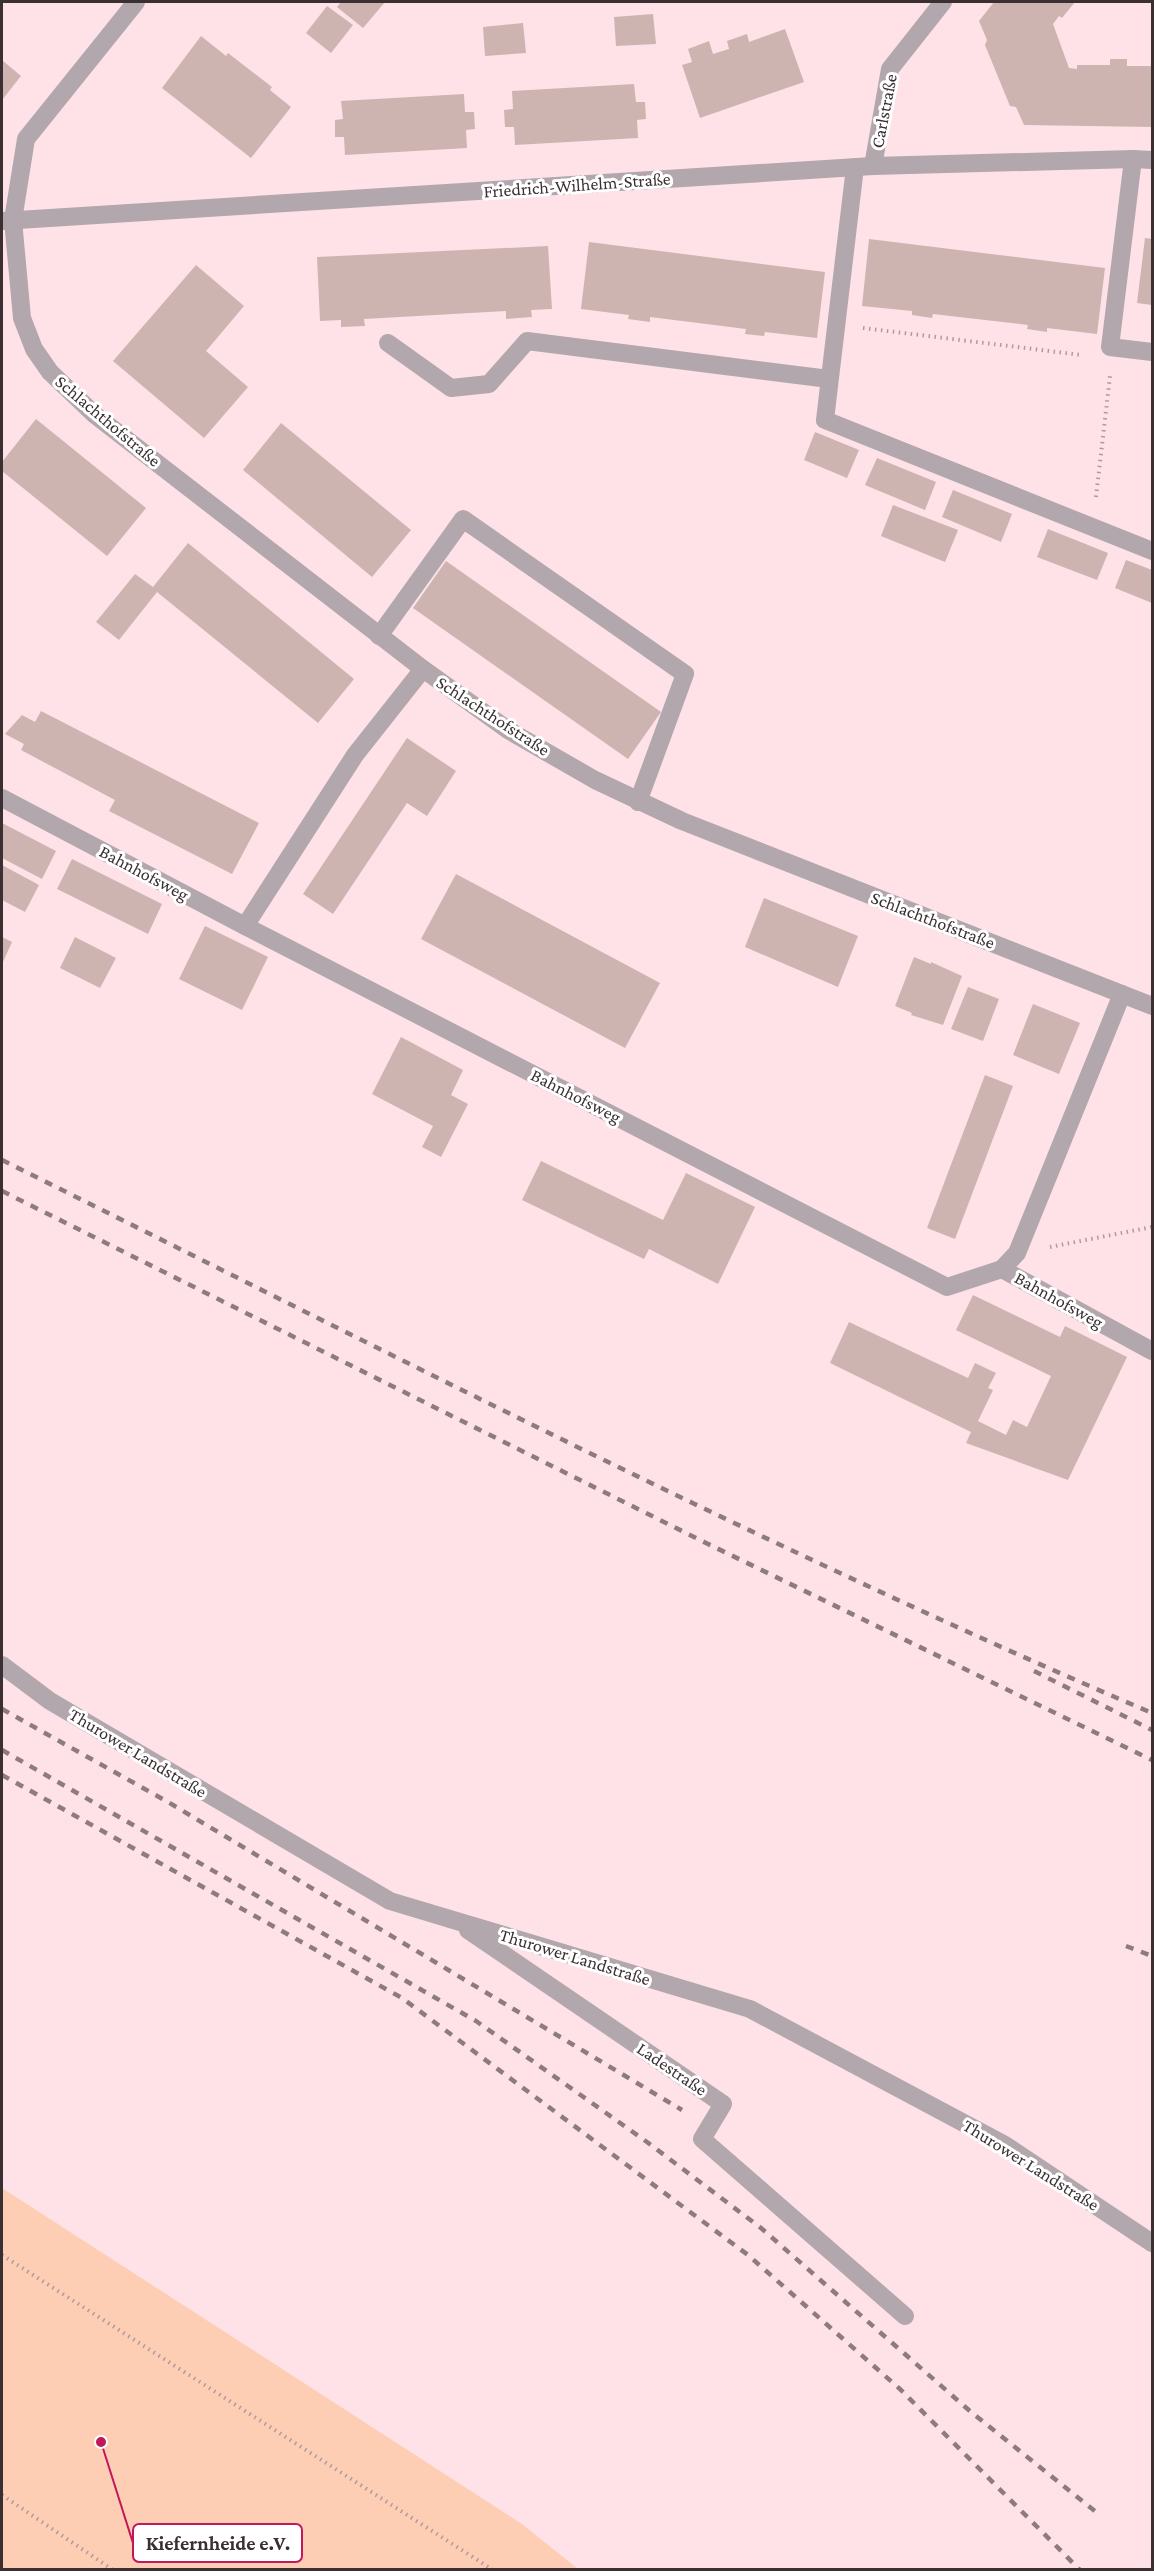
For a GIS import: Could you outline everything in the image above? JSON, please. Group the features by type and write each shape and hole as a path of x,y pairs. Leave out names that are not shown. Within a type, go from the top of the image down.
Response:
{"street":[{"name":"Schlachthofstraße","path":"136,2 26,139 7,220 22,318 34,349 50,372 95,415 379,636 508,730 638,802 1152,1006"},
{"name":"Carlstraße","path":"873,166 890,69 943,2"},
{"path":"1133,159 1111,353 1152,352"},
{"name":"Friedrich-Wilhelm-Straße","path":"7,220 873,166 1152,160"},
{"path":"855,167 825,420 1152,551"},
{"path":"388,343 451,388 489,384 527,341 830,379"},
{"path":"379,636 463,519 685,674 638,802"},
{"path":"244,926 355,754 423,669"},
{"name":"Bahnhofsweg","path":"2,798 244,926 947,1287 1002,1269 1152,1351"},
{"path":"1002,1269 1017,1253 1122,994"},
{"name":"Thurower Landstraße","path":"2,1665 50,1701 390,1902 750,2009 1005,2145 1152,2243"},
{"name":"Ladestraße","path":"454,1920 723,2104 702,2139 905,2316"}],"path":[{"path":"836,325 1111,353 1092,527"},
{"path":"1017,1253 1152,1227"},
{"path":"2,2255 494,2570"},
{"path":"2,2495 113,2570"}],"shaded area":[{"path":"2,2188 522,2524 578,2569 2,2569"}],"building":[{"path":"341,2 385,2 363,28 337,7"},
{"path":"994,2 1075,2 1062,18 1059,16 1053,24 1069,68 1077,69 1077,65 1110,65 1110,59 1127,59 1127,66 1152,66 1152,127 1024,125 1016,107 1010,106 985,45 987,40 979,21"},
{"path":"327,6 353,25 331,53 306,33"},
{"path":"653,14 656,44 616,46 614,17"},
{"path":"523,23 526,53 485,56 483,27"},
{"path":"785,29 804,82 700,118 682,65 692,62 688,49 709,41 713,54 729,49 727,41 747,34 749,42"},
{"path":"201,36 226,56 228,53 272,87 270,90 291,107 251,158 162,88"},
{"path":"2,60 21,76 2,100"},
{"path":"634,84 636,102 645,102 646,119 637,120 638,138 515,145 514,127 505,127 504,110 513,109 512,91"},
{"path":"464,94 465,112 474,112 475,129 466,130 467,148 345,155 344,137 335,137 335,120 343,119 341,101"},
{"path":"1145,238 1152,239 1152,305 1137,303"},
{"path":"869,239 1105,268 1097,334 1047,328 1047,332 1027,329 1028,325 933,314 932,318 912,315 912,311 862,306"},
{"path":"589,242 825,272 817,338 765,332 764,336 745,334 746,329 650,317 650,322 628,319 629,315 581,309"},
{"path":"548,246 552,309 531,310 532,317 506,319 506,311 364,319 365,326 341,327 341,320 320,321 317,257"},
{"path":"196,265 244,306 206,351 248,387 204,438 113,361"},
{"path":"36,419 146,508 107,556 2,471 2,462"},
{"path":"281,423 411,530 372,577 243,470"},
{"path":"815,432 859,450 847,478 804,460"},
{"path":"877,458 936,482 925,510 865,485"},
{"path":"953,490 1012,514 1001,542 942,517"},
{"path":"893,505 958,530 945,562 881,536"},
{"path":"1048,529 1108,553 1097,580 1037,557"},
{"path":"188,543 354,679 318,723 157,592 119,640 96,622 135,574 153,587"},
{"path":"1126,560 1152,570 1152,603 1115,588"},
{"path":"446,561 661,712 628,759 413,608"},
{"path":"41,711 259,823 232,874 109,811 115,800 21,750 24,744 5,734 22,715 35,722"},
{"path":"407,738 456,771 427,816 407,803 333,914 303,894"},
{"path":"2,823 56,851 42,879 2,858"},
{"path":"72,859 162,904 148,934 57,889"},
{"path":"2,865 39,885 25,912 2,900"},
{"path":"456,874 660,983 625,1048 421,939"},
{"path":"764,898 858,936 838,987 745,947"},
{"path":"205,926 268,957 242,1010 179,979"},
{"path":"2,937 12,942 2,964"},
{"path":"75,937 116,958 100,988 60,968"},
{"path":"914,957 962,976 943,1025 911,1015 912,1013 895,1006"},
{"path":"968,987 999,999 983,1041 951,1029"},
{"path":"1033,1004 1080,1023 1059,1074 1013,1055"},
{"path":"401,1037 463,1070 451,1095 468,1104 441,1157 422,1147 433,1126 372,1094"},
{"path":"985,1075 1013,1086 955,1239 927,1228"},
{"path":"541,1161 663,1220 686,1173 755,1207 718,1284 649,1249 644,1259 522,1200"},
{"path":"973,1295 1060,1337 1065,1326 1127,1357 1068,1480 966,1443 971,1432 830,1363 849,1322 968,1378 975,1363 996,1373 988,1388 993,1390 978,1421 1006,1435 1013,1420 1027,1427 1051,1376 956,1330"}],"railway":[{"path":"2,1160 573,1445 861,1583 1152,1713"},
{"path":"2,1191 706,1543 1152,1760"},
{"path":"1034,1671 1152,1730"},
{"path":"2,1709 168,1802 682,2110"},
{"path":"2,1750 476,2021 647,2142 761,2228 971,2412 1101,2516"},
{"path":"2,1775 402,1998 748,2255 901,2390 1080,2570"},
{"path":"1126,1946 1152,1956"}],"place":[{"name":"Kiefernheide e.V.","path":"101,2442"}]}
